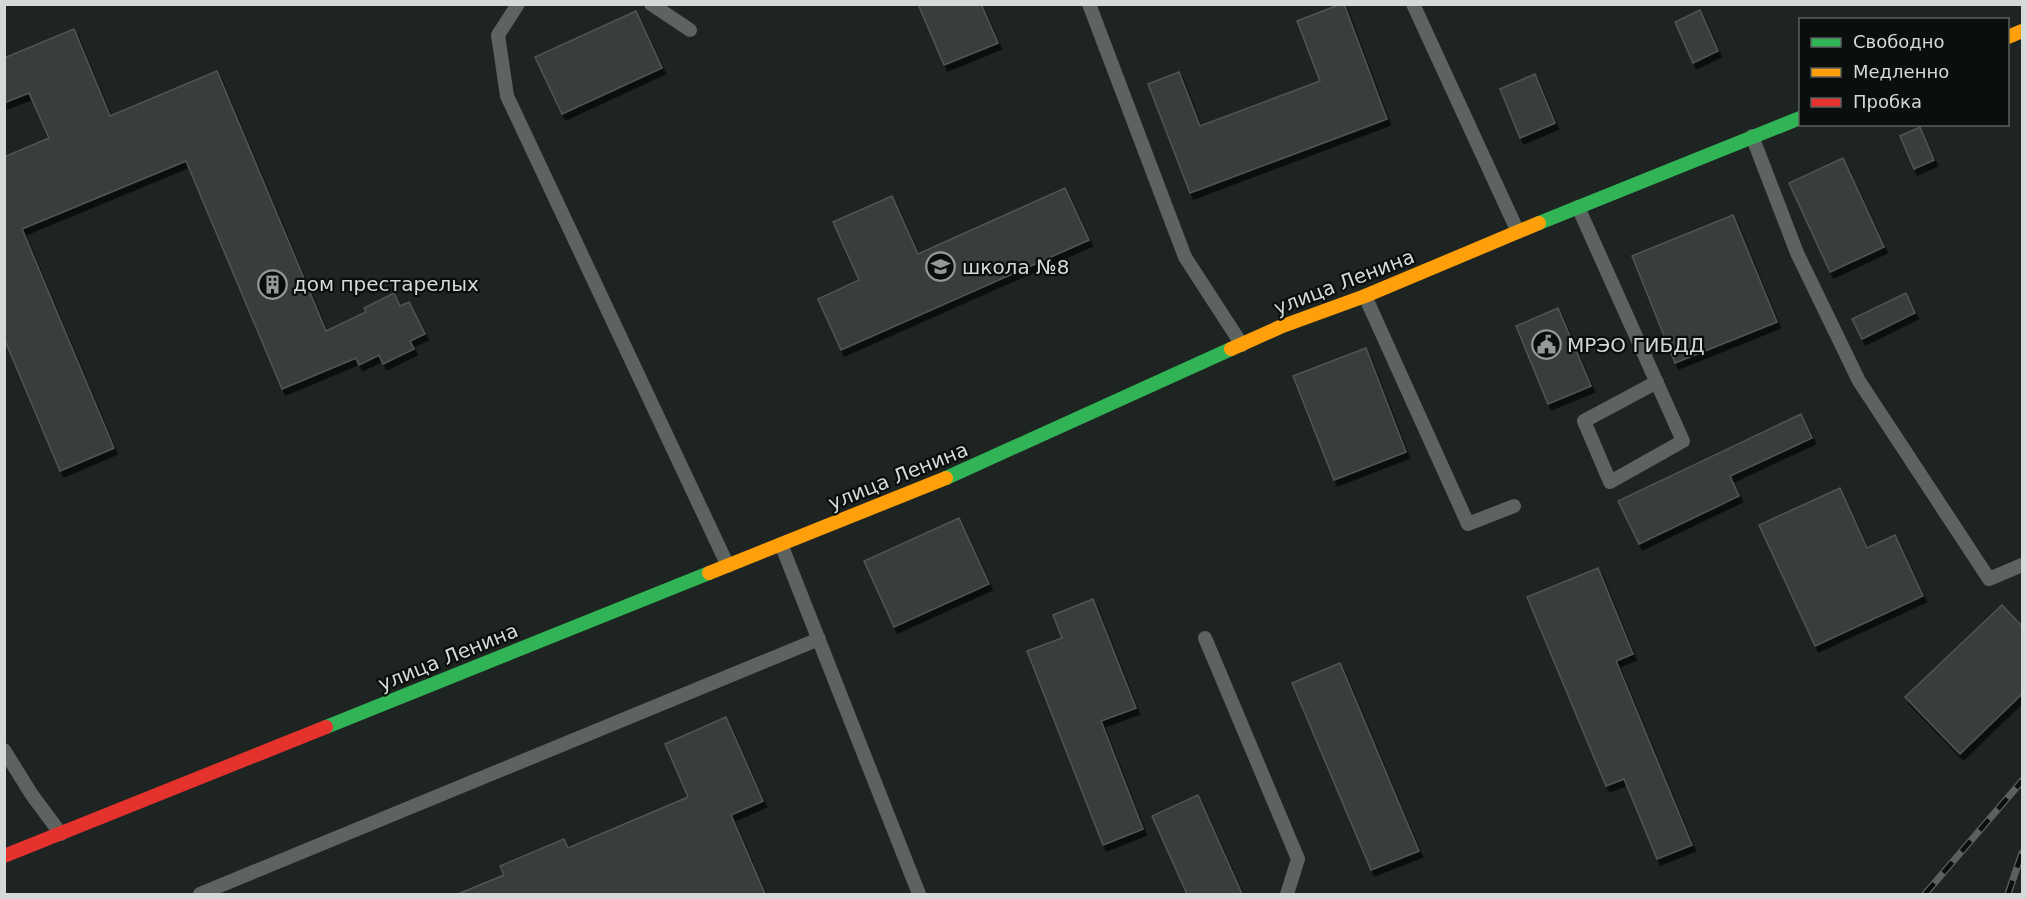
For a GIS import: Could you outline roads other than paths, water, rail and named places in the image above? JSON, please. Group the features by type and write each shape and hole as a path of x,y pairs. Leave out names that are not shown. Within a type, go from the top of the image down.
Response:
{"main road":[{"name":"улица Ленина","path":"4,856 974,467 1280,327 1365,296 1799,117"}],"lane":[{"path":"518,4 498,35 507,96 728,566"},
{"path":"651,4 690,30"},
{"path":"1089,4 1185,256 1242,345"},
{"path":"1413,4 1518,232"},
{"path":"1752,136 1797,253 1859,381 1989,579 2022,565"},
{"path":"1578,207 1657,382 1683,441 1610,482 1584,420 1657,382"},
{"path":"1365,296 1468,524 1514,506"},
{"path":"781,544 919,894"},
{"path":"1205,638 1298,859 1287,894"},
{"path":"200,894 819,639"},
{"path":"4,750 61,834"}],"railway":[{"path":"1925,894 2022,781"},
{"path":"2008,894 2022,853"}],"place":[{"name":"школа №8","path":"941,267"},
{"name":"дом престарелых","path":"272,284"},
{"name":"МРЭО ГИБДД","path":"1546,345"}]}
